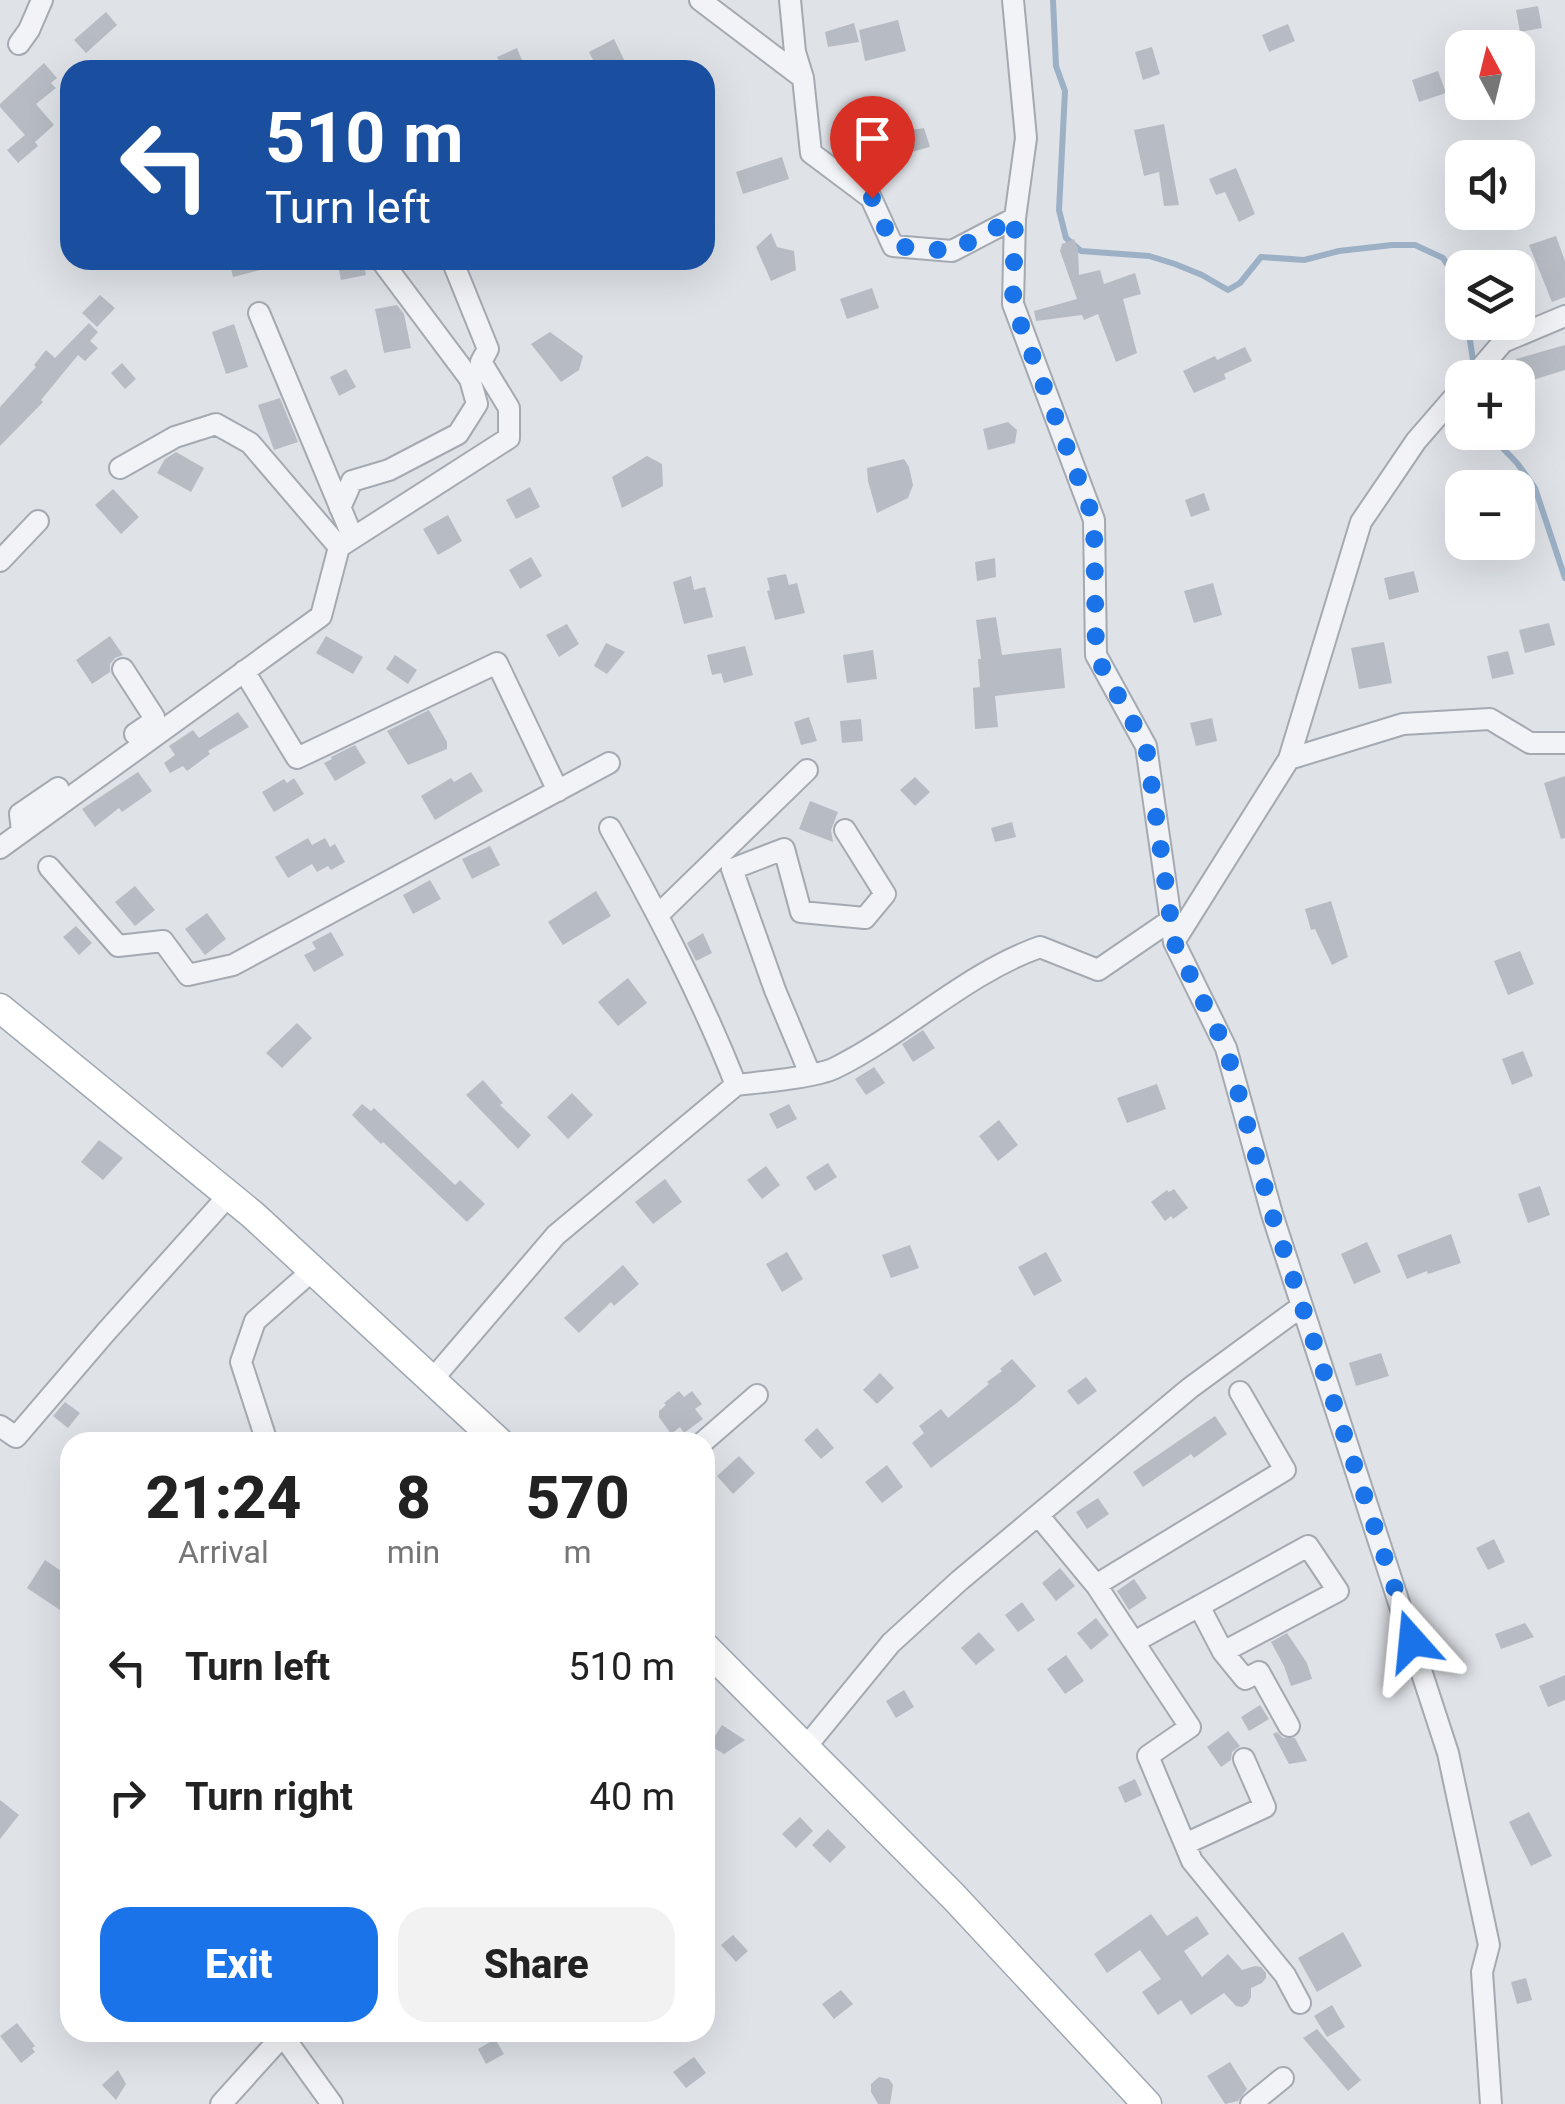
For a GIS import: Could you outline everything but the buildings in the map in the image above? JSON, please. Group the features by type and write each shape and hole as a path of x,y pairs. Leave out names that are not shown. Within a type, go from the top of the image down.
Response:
{"main road":[{"path":"0,1008 229,1195 488,1432"},
{"path":"715,1657 954,1898 1147,2104"}],"street":[{"path":"19,44 42,0"},
{"path":"700,0 804,78"},
{"path":"790,0 795,52 804,78 811,153 872,198 893,246 952,251 1015,218"},
{"path":"1014,0 1026,138 1015,218 1013,304 1094,520 1096,656 1146,746 1174,942 1226,1048 1272,1214 1448,1753 1488,1945 1482,1972 1491,2104"},
{"path":"340,508 352,481 389,470 458,434 477,404 470,379 388,270"},
{"path":"346,542 509,438 508,408 481,362 488,349 456,270"},
{"path":"463,270 464,293"},
{"path":"0,848 321,616 346,542 340,508 259,313"},
{"path":"1488,360 1503,342 1565,316"},
{"path":"1174,942 1289,759 1361,522 1416,441 1445,408"},
{"path":"120,468 175,437 216,424 250,443 346,542"},
{"path":"0,561 38,521"},
{"path":"244,671 297,758 497,663 558,791"},
{"path":"22,831 20,814 151,723 154,717 123,669"},
{"path":"1289,759 1404,724 1438,722 1490,719 1530,743 1565,743"},
{"path":"49,867 118,946 163,940 188,974 232,965 609,764"},
{"path":"658,915 807,770"},
{"path":"610,828 714,1028 736,1086"},
{"path":"810,1074 732,869 784,849 801,912 866,918 885,894 845,830"},
{"path":"432,1380 556,1236 736,1086 831,1070 1010,958 1040,947 1098,970 1171,920"},
{"path":"0,1426 16,1437 229,1195"},
{"path":"263,1432 241,1362 256,1321 312,1270"},
{"path":"805,1748 892,1644 958,1582 1190,1388 1302,1306"},
{"path":"1096,1585 1284,1470 1240,1392"},
{"path":"714,1432 757,1395"},
{"path":"1038,1515 1096,1585 1190,1727 1148,1756 1192,1861 1285,1976 1300,2003"},
{"path":"1134,1642 1308,1546 1338,1591 1223,1652"},
{"path":"1199,1606 1223,1652 1245,1679 1260,1672 1289,1726"},
{"path":"1185,1844 1265,1807 1244,1759"},
{"path":"221,2104 278,2042"},
{"path":"290,2042 332,2104"},
{"path":"1251,2104 1283,2078"}],"waterway":[{"path":"1053,0 1056,66 1065,91 1059,210 1066,238 1081,251 1149,256 1202,275 1228,290 1240,283 1261,257 1304,260 1339,251 1415,245 1445,261"},
{"path":"1470,340 1473,360"},
{"path":"1504,450 1535,488 1565,578"}],"route":[{"path":"872,198 893,246 952,251 1015,218 1013,304 1094,520 1096,656 1146,746 1174,942 1226,1048 1272,1214 1412,1641"}]}
